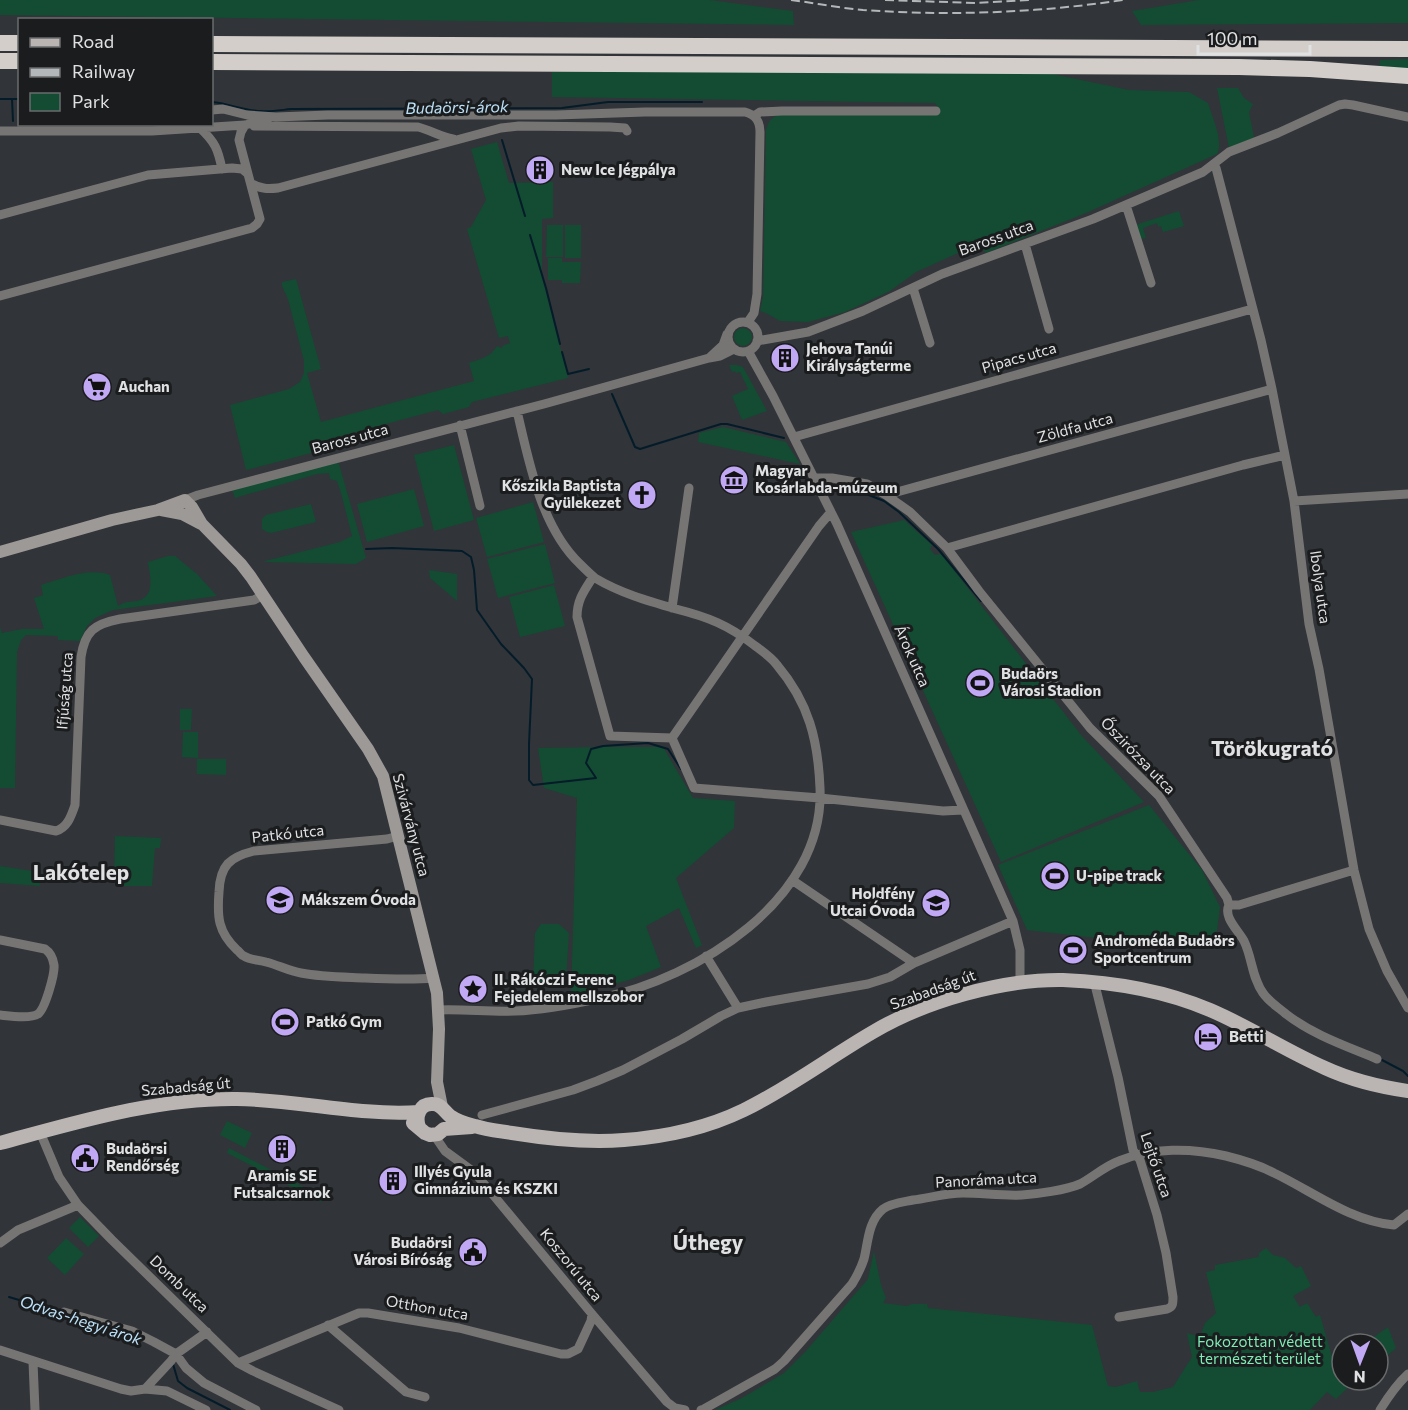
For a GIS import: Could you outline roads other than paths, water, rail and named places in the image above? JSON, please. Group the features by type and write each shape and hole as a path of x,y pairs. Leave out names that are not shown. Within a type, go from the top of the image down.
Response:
{"highway":[{"path":"0,43 18,43"},
{"path":"213,44 1408,49"},
{"path":"0,61 18,61"},
{"path":"213,62 1227,67 1310,69 1408,76"}],"main road":[{"name":"Szabadság út","path":"0,1143 135,1108 200,1100 247,1099 380,1112 434,1109 460,1121 479,1121 552,1139 575,1141 625,1140 684,1131 744,1110 797,1080 875,1030 906,1015 968,993 1020,983 1060,980 1094,981 1127,986 1184,1000 1240,1024 1328,1070 1370,1084 1408,1091"},
{"path":"418,1127 417,1117 434,1109 448,1119 439,1132"},
{"name":"Szabadság út","path":"380,1112 406,1120 425,1133 439,1132 479,1121"}],"street":[{"name":"Baross utca","path":"757,341 808,332 863,311 942,274 1126,205 1203,172 1229,152 1339,105 1353,105 1408,117"},
{"path":"213,110 223,109 247,115 276,117 745,112 754,116 759,122 760,132 757,294 754,313 748,322"},
{"path":"754,116 760,112 782,111 936,111"},
{"path":"0,296 252,228 260,219 239,140 240,132 245,125 276,117"},
{"path":"0,131 109,132 200,126 216,144 222,169"},
{"path":"213,126 418,127 455,140"},
{"path":"252,184 267,189 287,185 501,128 519,126 625,128 627,131"},
{"path":"205,170 212,164 219,152"},
{"name":"Ibolya utca","path":"1213,165 1216,168 1272,389 1294,501 1309,624 1345,808 1354,870 1369,929 1387,971 1408,1008"},
{"path":"0,215 154,174 238,168 247,173"},
{"path":"257,205 267,189"},
{"path":"1126,205 1151,283"},
{"path":"1025,244 1049,329"},
{"path":"913,288 930,343"},
{"name":"Pipacs utca","path":"794,437 1252,309"},
{"path":"709,358 723,345 727,334 730,328 740,321 748,322 757,330 757,341 752,349 741,352 729,345 727,334"},
{"name":"Baross utca","path":"757,330 789,335"},
{"name":"Baross utca","path":"0,552 112,520 158,510 198,495 720,356 734,349"},
{"name":"Árok utca","path":"748,351 831,512 1013,921 1020,950 1020,983"},
{"name":"Zöldfa utca","path":"886,495 1272,389"},
{"path":"439,1010 524,1011 601,999 677,973 735,938 767,911 792,880 804,859 818,815 819,770 815,737 803,705 777,665 768,655 729,627 700,615 652,603 593,577 555,534 540,499 517,411"},
{"path":"460,425 480,506"},
{"path":"947,548 1285,455"},
{"name":"Őszirózsa utca","path":"814,478 832,478 867,484 910,512 947,548 1090,728 1159,796 1224,892 1229,904 1228,916 1245,943 1262,991 1271,1003 1297,1023 1377,1059"},
{"path":"672,608 689,488"},
{"path":"1294,501 1408,494"},
{"name":"Szivárvány utca","path":"185,500 202,524 241,564 376,762 383,776 437,993 439,1010 434,1109"},
{"name":"Szivárvány utca","path":"158,510 182,514 202,524"},
{"path":"672,738 831,512"},
{"path":"593,577 580,599 577,617 610,736 672,738"},
{"name":"Ifjúság utca","path":"0,820 56,831 68,824 75,805 82,648 95,626 112,620 254,600 263,595"},
{"path":"672,738 694,788 943,811 963,810"},
{"name":"Patkó utca","path":"399,836 239,855 226,866 219,886 219,908 223,934 244,957 300,973 361,978 434,978"},
{"path":"1229,904 1239,905 1354,870"},
{"path":"792,880 914,963"},
{"path":"479,1121 606,1078 738,1008 868,984 890,977 914,963 1013,921"},
{"path":"0,940 50,952 54,971 44,1007 37,1015 0,1015"},
{"path":"706,956 738,1008"},
{"name":"Lejtő utca","path":"1094,981 1135,1155 1140,1161 1157,1215 1166,1253 1173,1304 1171,1308 1163,1311 1119,1317"},
{"name":"Domb utca","path":"40,1132 59,1177 78,1205 238,1363 339,1410"},
{"name":"Koszorú utca","path":"439,1132 445,1151 475,1173 667,1402 675,1408 685,1410"},
{"name":"Panoráma utca","path":"700,1410 784,1362 852,1284 863,1260 872,1226 882,1209 889,1206 959,1193 1021,1195 1066,1188 1079,1184 1116,1162 1135,1155 1193,1150 1225,1156 1258,1166 1345,1211 1366,1218 1394,1225 1408,1214"},
{"path":"0,1243 18,1230 78,1205"},
{"path":"64,1312 132,1331 176,1354 186,1368 204,1383 256,1410"},
{"name":"Otthon utca","path":"238,1363 359,1312 459,1328 568,1354 578,1349 591,1321 591,1314"},
{"path":"328,1325 406,1392 425,1397"},
{"path":"145,1389 176,1354 207,1332"},
{"path":"0,1350 121,1389 167,1391 206,1410"},
{"path":"33,1362 34,1410"},
{"path":"1380,1410 1393,1390 1408,1374"}],"waterway":[{"name":"Budaörsi-árok","path":"0,99 18,99"},
{"path":"12,99 13,121"},
{"name":"Budaörsi-árok","path":"213,102 248,110 268,111 562,108 608,102 702,102"},
{"name":"Budaörsi-árok","path":"502,140 525,216"},
{"name":"Budaörsi-árok","path":"530,235 560,344"},
{"name":"Budaörsi-árok","path":"562,352 568,374 589,369"},
{"name":"Budaörsi-árok","path":"612,394 635,447 640,449 721,424 784,438"},
{"name":"Budaörsi-árok","path":"838,483 884,501 899,512 938,549 981,601"},
{"path":"366,549 462,551 471,557 477,610 501,644 532,679 529,780 533,785 596,778 586,763 591,749 603,746 648,743 668,749 681,769"},
{"name":"Budaörsi-árok","path":"1382,1060 1408,1076"},
{"name":"Odvas-hegyi árok","path":"9,1297 63,1313"},
{"name":"Odvas-hegyi árok","path":"173,1364 178,1381 230,1410"}],"railway":[{"path":"791,0 863,10 928,13 1058,8 1123,0"},
{"path":"885,0 976,3 1031,0"}],"place":[{"name":"New Ice Jégpálya","path":"540,170"},
{"name":"Jehova Tanúi Királyságterme","path":"785,358"},
{"name":"Auchan","path":"97,387"},
{"name":"Magyar Kosárlabda-múzeum","path":"734,480"},
{"name":"Kőszikla Baptista Gyülekezet","path":"642,495"},
{"name":"Budaörs Városi Stadion","path":"980,683"},
{"name":"U-pipe track","path":"1055,876"},
{"name":"Mákszem Óvoda","path":"280,900"},
{"name":"Holdfény Utcai Óvoda","path":"936,903"},
{"name":"Androméda Budaörs Sportcentrum","path":"1073,950"},
{"name":"II. Rákóczi Ferenc Fejedelem mellszobor","path":"473,989"},
{"name":"Patkó Gym","path":"285,1022"},
{"name":"Betti","path":"1208,1037"},
{"name":"Aramis SE Futsalcsarnok","path":"282,1149"},
{"name":"Budaörsi Rendőrség","path":"85,1158"},
{"name":"Illyés Gyula Gimnázium és KSZKI","path":"393,1181"},
{"name":"Budaörsi Városi Bíróság","path":"473,1252"}],"district":[{"name":"Törökugrató","path":"1272,749"},
{"name":"Lakótelep","path":"81,873"},
{"name":"Úthegy","path":"708,1243"}],"park label":[{"name":"Fokozottan védett természeti terület","path":"1260,1350"}]}
